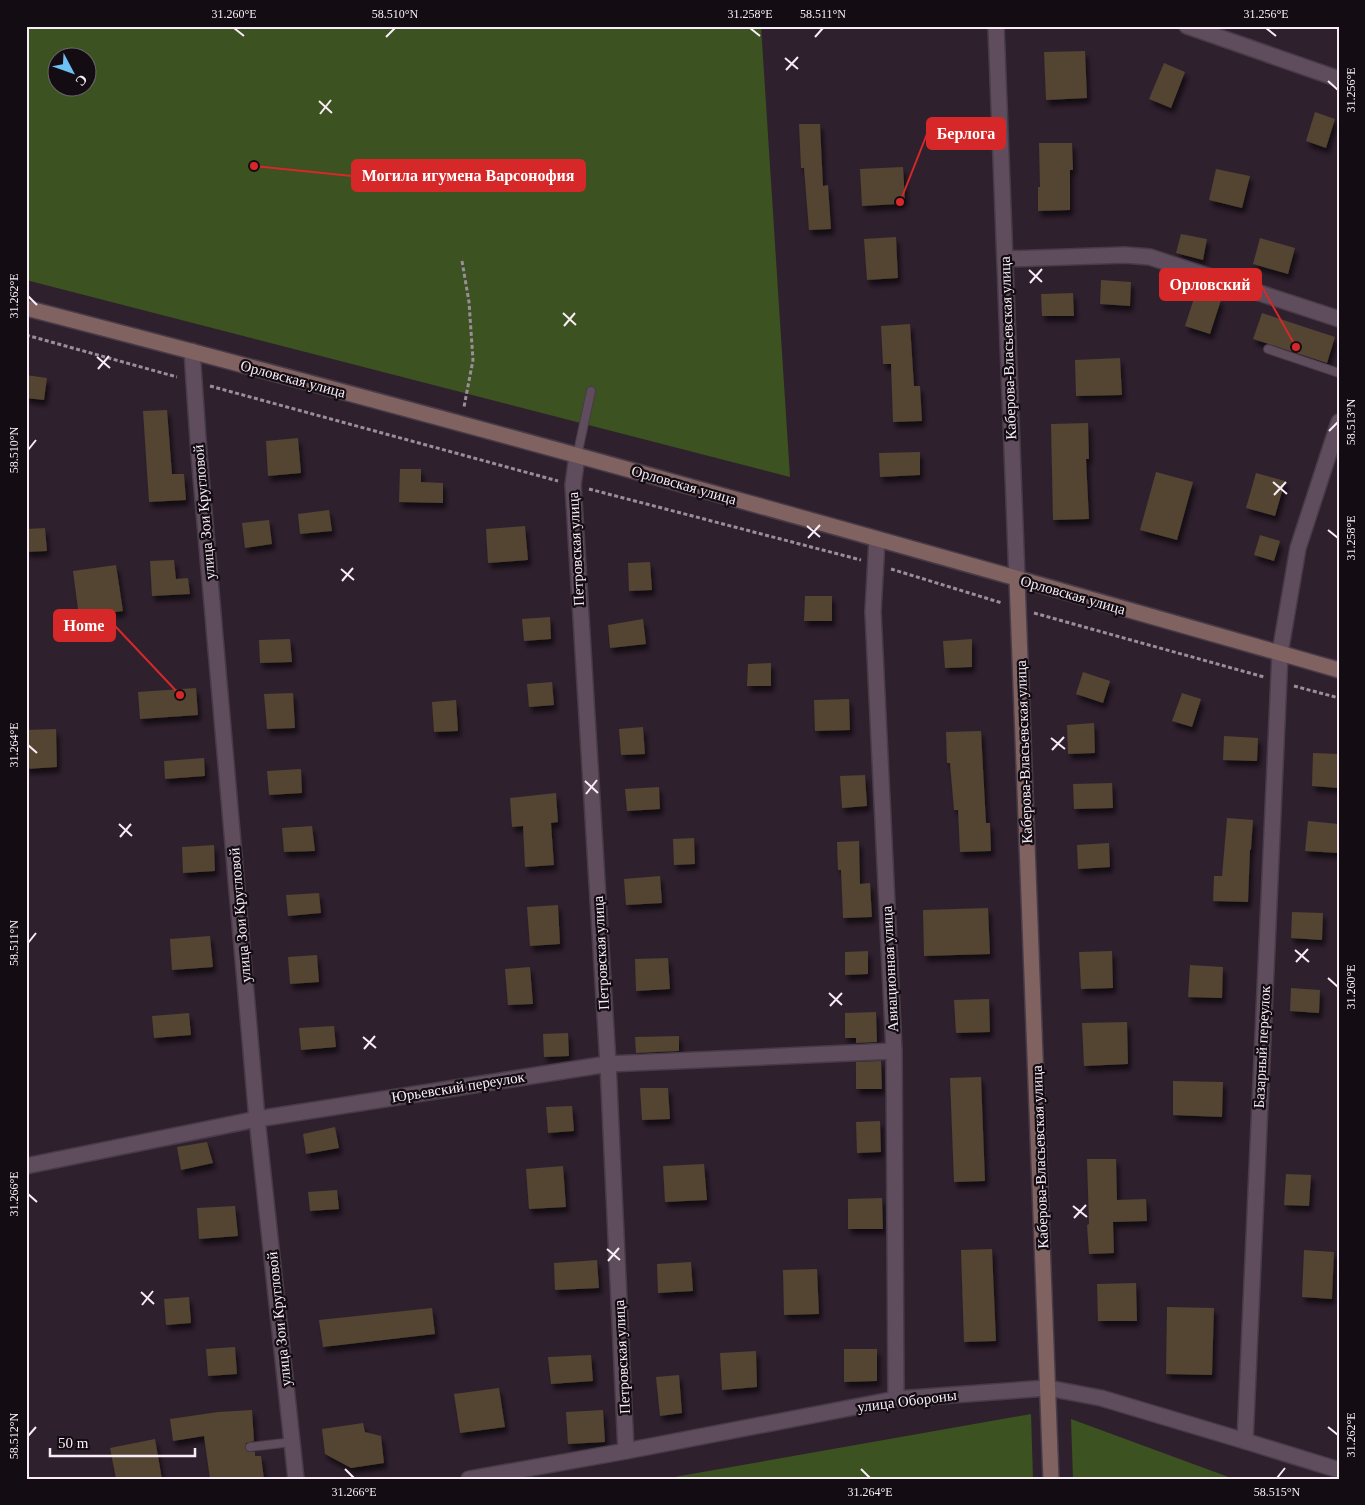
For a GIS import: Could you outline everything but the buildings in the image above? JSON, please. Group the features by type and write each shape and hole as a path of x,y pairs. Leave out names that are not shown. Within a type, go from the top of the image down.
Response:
{"main road":[{"name":"Орловская улица","path":"26,308 192,351 577,456 1339,670"},
{"name":"Каберова-Власьевская улица","path":"1017,579 1051,1479"}],"street":[{"name":"Каберова-Власьевская улица","path":"996,26 1017,579"},
{"path":"1197,28 1339,79"},
{"path":"1005,259 1125,255 1150,257 1339,320"},
{"name":"улица Зои Кругловой","path":"192,351 257,1119 296,1479"},
{"name":"Базарный переулок","path":"1245,1441 1280,653 1298,548 1339,422"},
{"name":"Петровская улица","path":"577,456 572,484 608,1064 626,1451"},
{"name":"Авиационная улица","path":"877,539 874,622 894,1051 896,1399"},
{"name":"Юрьевский переулок","path":"26,1166 257,1119 608,1064 894,1051"},
{"name":"улица Обороны","path":"469,1479 896,1399 1048,1388 1101,1398 1339,1470"}],"lane":[{"path":"1268,349 1339,372"},
{"path":"577,456 591,391"},
{"path":"250,1447 292,1442"}],"path":[{"path":"461,425 473,360 469,302 462,262"},
{"path":"26,335 572,484 876,564 1018,608 1339,698"}],"green space":[{"path":"26,26 761,26 790,477 26,280"},
{"path":"1031,1414 1033,1479 663,1479"},
{"path":"1071,1419 1234,1479 1073,1479"}],"place":[{"name":"Могила игумена Варсонофия","path":"254,166"},
{"name":"Берлога","path":"900,202"},
{"name":"Орловский","path":"1296,347"},
{"name":"Home","path":"180,695"}]}
